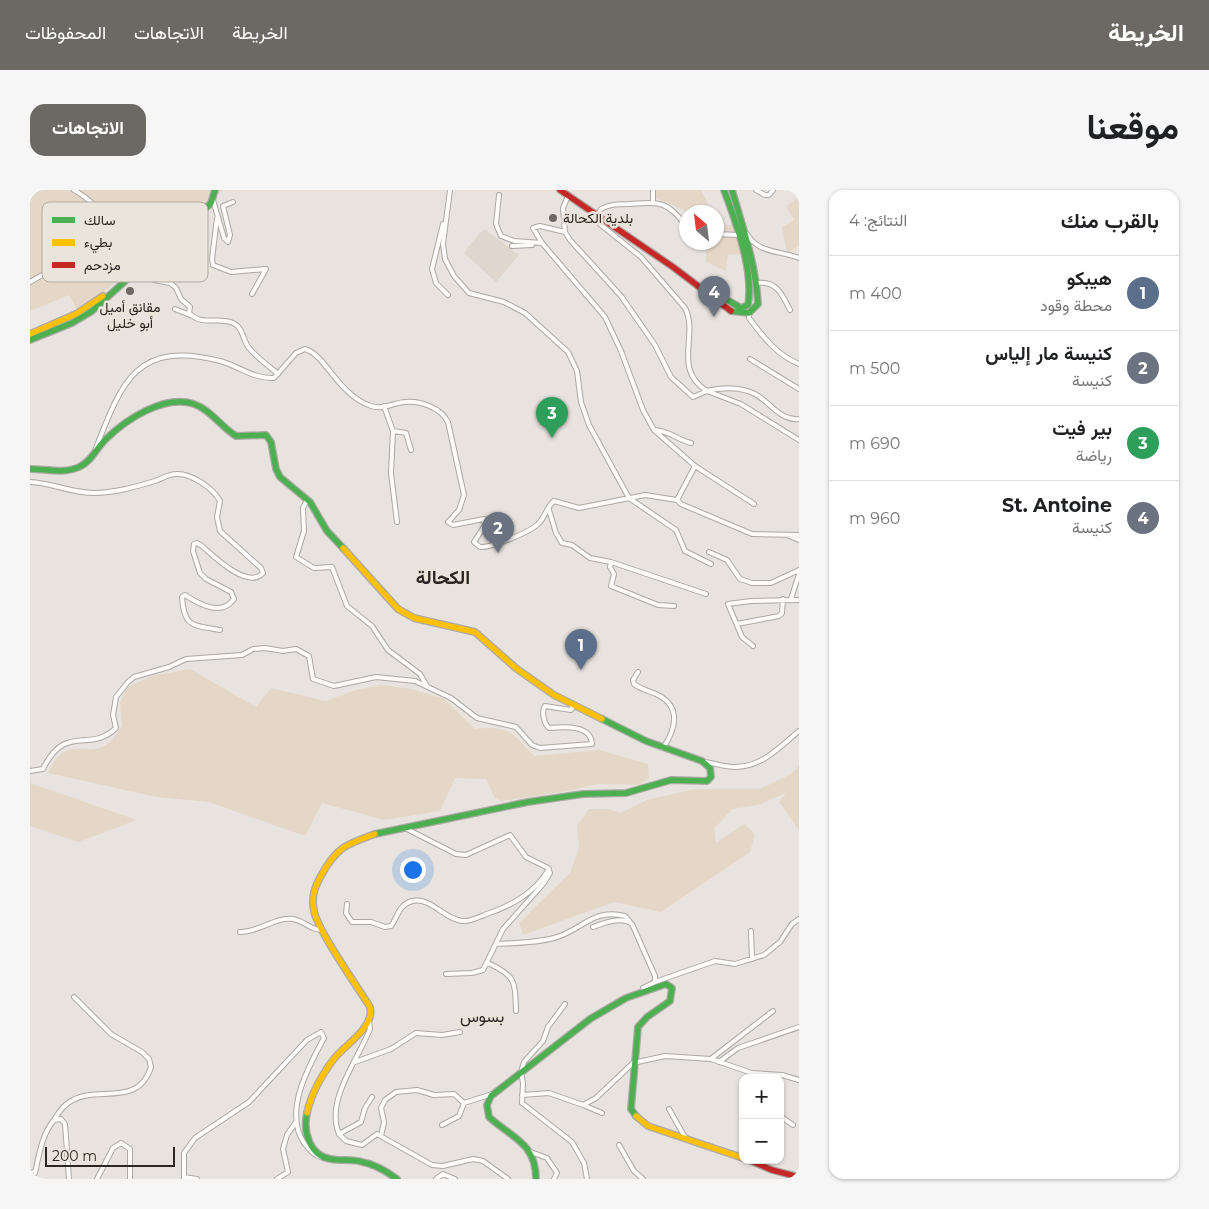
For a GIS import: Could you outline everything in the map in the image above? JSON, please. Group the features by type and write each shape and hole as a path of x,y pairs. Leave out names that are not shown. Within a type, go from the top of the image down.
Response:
{"main road":[{"path":"560,190 598,212 716,294 741,308 748,305 751,296 738,235 724,190"},
{"path":"598,212 730,310 737,313 749,313 758,304 757,282 745,232 732,190"},
{"path":"30,334 76,314 99,299 118,282"},
{"path":"30,340 83,316 123,282"},
{"path":"30,469 78,468 86,463 114,432 143,413 173,403 189,402 206,410 229,432 239,437 262,434 269,437 276,468 280,476 308,500 327,531 398,609 414,618 475,632 527,678 568,702 663,748 702,761 708,765 711,772 707,781 670,780 626,793 583,794 528,802 379,833 346,844 338,850 321,875 313,893 314,912 322,929 370,1007 369,1020 330,1064 306,1112 304,1127 306,1134 322,1157 335,1161 360,1161 383,1170 397,1179"},
{"path":"536,1179 537,1162 530,1152 519,1139 489,1117 488,1105 493,1093 559,1040 609,1006 632,994 666,984 672,988 674,993 668,1003 640,1021 633,1063 630,1103 635,1115 648,1126 739,1157"},
{"path":"758,1164 772,1170 799,1176"}],"street":[{"path":"74,190 91,202"},
{"path":"448,295 436,283 432,269 450,190"},
{"path":"653,190 654,202"},
{"path":"756,190 765,195 769,195 773,190"},
{"path":"568,193 563,208 565,232 576,248 633,311 673,380 693,397 707,391 724,389 747,391 788,418 799,419"},
{"path":"213,194 217,218 224,238 229,242 230,235 223,206 232,202"},
{"path":"499,195 495,217 499,233 508,239 534,243"},
{"path":"679,217 673,209 654,202 610,205 601,208 593,217 641,257 685,308 688,316 690,370 697,383 707,391 740,404 799,440"},
{"path":"217,218 212,259 213,265 231,272 266,269 252,294"},
{"path":"444,223 443,252 448,267 459,283 473,295 504,302 518,309 538,323 571,356 577,371 581,402 589,425 629,498 676,530 685,551 711,564"},
{"path":"565,232 535,226 534,231 605,318 621,351 643,410 654,430 694,466 754,504"},
{"path":"745,232 757,246 799,258"},
{"path":"724,234 738,235"},
{"path":"512,246 542,242"},
{"path":"30,282 42,275"},
{"path":"166,282 174,287 181,299 190,306 190,315"},
{"path":"757,282 773,284 790,310"},
{"path":"175,309 206,322 234,323 239,328 248,348 278,374"},
{"path":"749,313 749,318 769,344 788,359 799,364"},
{"path":"93,455 115,400 126,383 144,365 166,356 194,357 219,361 262,378 274,378 296,353 303,349 309,350 351,396 371,406 413,402 433,408 445,415 464,496 459,510 448,522 453,525 484,519 485,523 476,538 475,544 485,547 510,536 520,535 539,524 549,510 550,504 554,501 579,508 645,495 677,500 681,504 746,533 798,538 799,546"},
{"path":"750,359 799,389"},
{"path":"384,406 393,431 391,473 397,522"},
{"path":"654,430 666,431 681,440 691,443"},
{"path":"393,431 406,433 411,450"},
{"path":"677,500 694,466"},
{"path":"30,482 52,483 78,492 104,493 153,482 173,474 187,474 213,492 220,501 216,517 220,531 260,566 263,573 257,576 236,573 202,546 197,543 194,544 193,551 200,573 206,580 231,592 234,599 225,607 214,608 200,604 185,595 182,597 184,615 192,624 220,630"},
{"path":"308,500 304,508 304,531 296,557 314,568 332,567 347,606 372,626 391,653 418,672 427,686"},
{"path":"549,510 556,533 562,544 572,545 590,558 611,562 706,594"},
{"path":"709,552 727,560 740,579 752,583 772,583 799,572"},
{"path":"611,562 610,567 614,574 610,583 612,587 658,604 674,606"},
{"path":"791,599 799,572"},
{"path":"737,624 779,616 782,612 784,599"},
{"path":"753,646 742,637 735,617 727,607 729,603 784,599 799,600"},
{"path":"30,771 43,768 49,757 67,741 107,736 116,728 113,715 116,697 134,677 169,667 186,659 242,654 253,649 265,648 283,651 296,649 307,654 310,660 310,676 322,684 340,686 380,677 412,681 427,686 451,698 477,718 516,727 532,745 540,748 592,744 592,740 576,728 549,728 546,725 544,708 550,706 573,709 568,702"},
{"path":"638,672 634,684 662,697 674,712 675,718 671,736 663,748"},
{"path":"702,761 736,767 748,765 771,755 799,730"},
{"path":"405,828 456,854 466,855 510,836 526,856 549,869"},
{"path":"347,904 348,917 354,923 371,922 380,927 391,926 399,909 413,901 424,901 453,918 468,921 502,909 524,897 541,882 549,869"},
{"path":"446,974 478,973 488,963 505,926 544,884 550,873 549,869"},
{"path":"496,944 528,942 556,937 610,912 625,916 630,922 654,973 656,982"},
{"path":"240,932 253,930 282,918 302,920 314,929 322,929"},
{"path":"632,994 656,982 715,960 730,965 752,960 774,948 799,919"},
{"path":"593,927 613,921 630,922"},
{"path":"751,931 752,960"},
{"path":"488,963 507,972 514,981 516,1011"},
{"path":"30,1172 35,1173 39,1152 54,1120 63,1108 78,1098 116,1095 131,1090 140,1084 151,1066 149,1059 142,1052 112,1034 74,997"},
{"path":"565,1004 548,1027 543,1041 524,1062 521,1072 523,1083 522,1095 524,1106 572,1142 584,1163 587,1179"},
{"path":"711,1058 773,1011"},
{"path":"369,1020 370,1029 354,1062 337,1105 336,1128 339,1134 346,1141 360,1145 365,1144 374,1135 381,1136 400,1148 414,1153 432,1165 443,1166 473,1159 483,1162 508,1179"},
{"path":"719,1062 738,1048 799,1027"},
{"path":"197,1179 184,1178 184,1153 195,1138 249,1102 307,1040 321,1032 324,1038 314,1055 299,1095 296,1122 298,1132 307,1147 313,1154 322,1157"},
{"path":"354,1062 390,1049 416,1033 442,1035 460,1032"},
{"path":"583,1106 596,1098 633,1063 665,1056 683,1055 711,1058 758,1074"},
{"path":"784,1077 799,1080"},
{"path":"381,1136 384,1122 381,1108 385,1100 396,1092 417,1090 434,1095 454,1094 464,1103"},
{"path":"442,1125 459,1116 464,1103 493,1093"},
{"path":"522,1095 549,1093 602,1113"},
{"path":"339,1134 361,1122 365,1108 372,1097"},
{"path":"669,1109 686,1139"},
{"path":"54,1120 61,1119 65,1124 69,1179"},
{"path":"784,1119 793,1125"},
{"path":"277,1179 288,1172 283,1149 287,1135 296,1122"},
{"path":"97,1179 113,1148 121,1143 130,1149 130,1179"},
{"path":"619,1145 634,1171 643,1179"},
{"path":"530,1152 547,1158 556,1173 554,1179"},
{"path":"436,1179 443,1174 455,1179"}],"shaded area":[{"path":"30,190 225,190 208,202 42,202 42,282 115,282 79,313 69,295 30,311"},
{"path":"653,190 701,190 708,205 679,205 679,208 656,198"},
{"path":"796,199 799,200 799,246 787,253 782,227 794,220 786,206"},
{"path":"724,225 735,225 744,254 728,255 726,271 706,262 706,250 724,250"},
{"path":"486,230 519,255 496,282 464,253 480,232"},
{"path":"190,669 256,707 271,688 326,701 352,691 381,685 412,689 444,699 475,729 496,728 509,732 534,756 599,750 648,764 649,778 638,785 597,784 562,792 501,801 495,798 486,779 455,778 440,811 385,820 322,803 305,836 209,802 157,797 48,773 55,760 63,753 70,750 101,747 112,740 122,726 120,703 126,688 152,676"},
{"path":"799,766 799,830 779,802 786,793 758,805 732,809 714,829 716,843 744,824 755,834 750,852 661,912 614,902 523,935 519,923 570,873 579,847 577,825 589,809 608,809 620,813 647,800 694,789 760,789 791,774"},
{"path":"30,783 137,820 78,842 30,826"}],"traffic: fast":[{"path":"208,206 211,203 215,190"},
{"path":"715,293 741,308 748,305 748,277 743,247 724,190"},
{"path":"731,311 749,313 758,304 752,261 732,190"},
{"path":"30,340 72,323 92,311 124,282"},
{"path":"30,469 61,471 79,467 87,462 113,432 134,417 158,406 170,403 194,404 206,410 236,436 266,435 271,442 276,469 280,477 310,502 327,531 343,548"},
{"path":"375,834 528,802 583,794 626,793 671,780 707,781 711,777 710,768 702,761 646,741 602,719"},
{"path":"536,1179 535,1167 527,1149 514,1136 489,1117 487,1105 491,1096 590,1019 626,998 666,984 672,988 670,1001 647,1017 638,1027 631,1109 636,1116"},
{"path":"307,1113 307,1135 309,1142 317,1153 331,1159 371,1164 397,1179"}],"traffic: slow":[{"path":"30,334 76,314 103,296"},
{"path":"343,548 398,609 414,618 475,632 517,669 554,695 602,719"},
{"path":"307,1113 314,1092 325,1072 338,1054 358,1036 368,1022 370,1015 370,1007 330,945 317,920 313,906 314,891 327,865 338,852 350,844 375,834"},
{"path":"636,1116 648,1126 739,1157"}],"traffic: jam":[{"path":"560,190 673,267 731,311"},
{"path":"758,1164 772,1170 799,1177"}],"place":[{"name":"بلدية الكحالة","path":"553,218"},
{"name":"مقانق أميل أبو خليل","path":"130,291"},
{"name":"St. Antoine","path":"714,317"},
{"name":"بير فيت","path":"552,438"},
{"name":"كنيسة مار إلياس","path":"498,553"},
{"name":"هيبكو","path":"581,670"}],"district":[{"name":"الكحالة","path":"443,577"},
{"name":"بسوس","path":"482,1016"}]}
